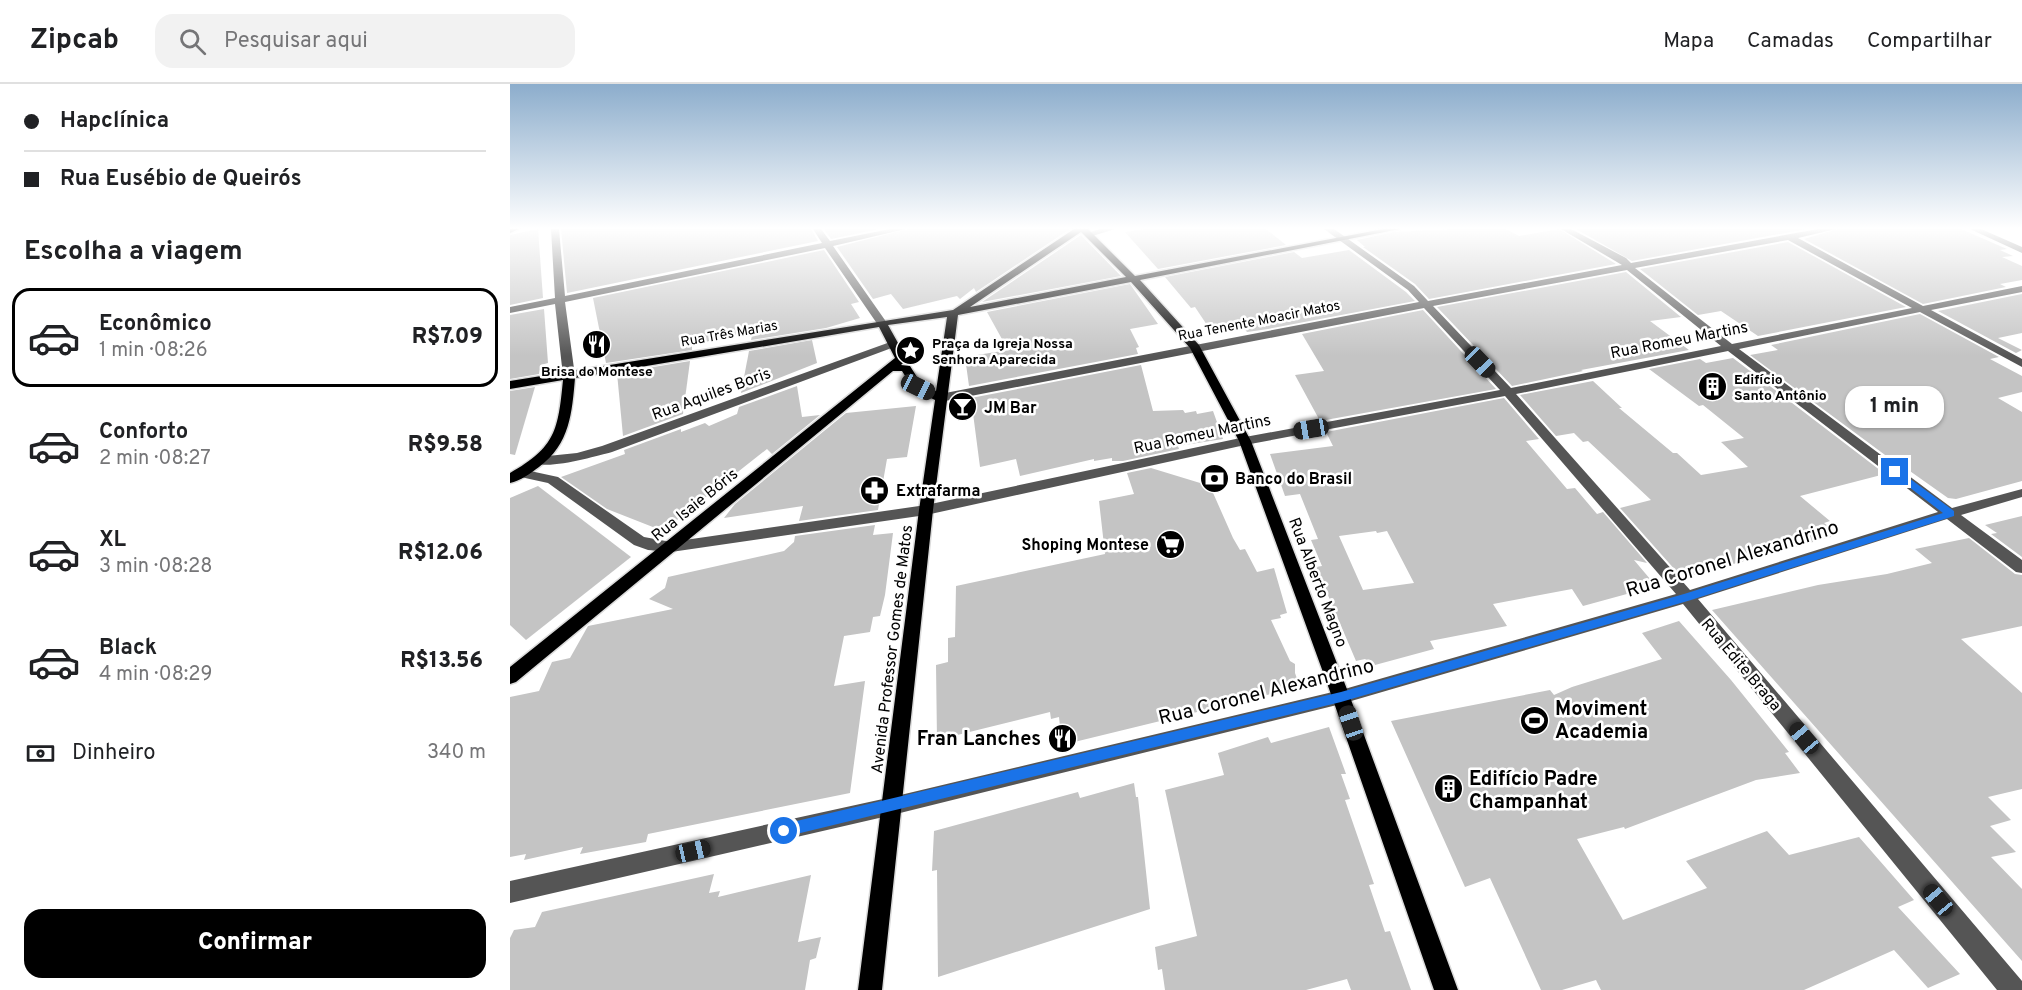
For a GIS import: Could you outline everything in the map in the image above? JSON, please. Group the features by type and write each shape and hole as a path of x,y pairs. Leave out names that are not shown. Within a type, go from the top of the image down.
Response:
{"main road":[{"path":"953,313 1019,271"},
{"name":"Rua Alberto Magno","path":"1125,271 1196,347 1245,441 1341,697 1446,990"},
{"name":"Rua Três Marias","path":"510,385 882,322 953,313 1174,271"},
{"name":"Avenida Professor Gomes de Matos","path":"870,990 926,510 953,313"},
{"path":"882,322 893,344 895,363 906,368 918,387 940,398"},
{"name":"Rua Isaie Bóris","path":"510,677 895,363"},
{"name":"Rua Aquiles Boris","path":"516,476 556,445 563,432 569,376"}],"street":[{"path":"558,271 569,376"},
{"path":"510,310 699,271"},
{"path":"846,271 882,322"},
{"name":"Rua Edite Braga","path":"1388,271 1411,288 1427,304 1508,392 1687,597 2013,990"},
{"name":"Rua Tenente Moacir Matos","path":"940,398 1196,347 1612,271"},
{"path":"1633,271 1729,348 2022,568"},
{"path":"1850,271 2022,364"},
{"name":"Rua Romeu Martins","path":"516,476 553,480 639,540 648,545 671,547 926,510 1245,441 1508,392 2022,289"},
{"name":"Rua Aquiles Boris","path":"538,461 578,457 607,449 893,344"},
{"name":"Rua Coronel Alexandrino","path":"510,892 892,806 1341,697 1687,597 1950,513 2022,493"}],"building":[{"path":"510,271 541,271 543,298 510,305"},
{"path":"565,271 672,271 567,293"},
{"path":"722,271 838,271 859,302 851,304 860,318 826,328 751,340 753,331 692,345 692,350 606,363 593,298"},
{"path":"854,271 1007,271 976,292 974,288 960,299 957,296 903,309 891,294 873,299"},
{"path":"1027,271 1116,271 1121,276 982,302"},
{"path":"1195,271 1378,271 1415,301 1268,329 1247,332 1244,328 1220,332 1211,331 1195,307 1191,308 1165,277"},
{"path":"1397,271 1577,271 1429,299 1415,284"},
{"path":"1643,271 1841,271 1906,307 1758,336 1721,311 1698,315"},
{"path":"1863,271 2022,271 2022,280 2000,284 2006,287 1923,304"},
{"path":"1626,272 1681,317 1650,321 1689,350 1581,370 1583,371 1512,386 1437,307"},
{"path":"1130,284 1158,324 1130,329 1139,347 1136,348 1138,354 969,386 965,357 1008,350 987,312"},
{"path":"2022,294 2022,333 1998,338 2022,350 2016,353 1938,311"},
{"path":"544,309 548,363 541,365 539,374 510,379 510,315"},
{"path":"1423,310 1496,389 1320,421 1295,375 1324,371 1302,334"},
{"path":"1920,314 1999,357 1990,359 2022,376 2022,392 1998,398 2022,412 2022,481 1956,499 1948,498 1904,469 1750,355 1778,350 1771,345"},
{"path":"812,340 817,363 741,393 749,351"},
{"path":"1733,358 1885,474 1800,496 1830,521 1824,523 1835,531 1827,533 1831,537 1690,576 1677,572 1620,508 1651,500 1588,441 1583,442 1574,433 1556,436 1520,395 1593,381 1622,408 1619,408 1673,453 1677,453 1701,475 1748,467 1721,442 1744,438 1703,405 1699,406 1649,369 1700,359 1706,363"},
{"path":"690,361 683,414 623,436 617,373"},
{"path":"1141,365 1153,411 1183,410 1185,413 1196,411 1197,414 1213,411 1223,439 1178,446 1179,449 1123,461 1112,461 1112,458 1094,461 1094,459 1020,476 1016,459 980,467 971,398"},
{"path":"797,386 802,417 820,415 772,454 767,449 663,531 607,509 561,477 625,454 624,450 681,429 681,432 705,423 709,426 737,414 739,407"},
{"path":"535,387 515,455 510,454 510,391"},
{"path":"1504,398 1539,439 1526,441 1567,489 1575,488 1597,514 1603,512 1647,563 1634,560 1656,586 1583,606 1572,589 1493,604 1507,626 1430,641 1434,649 1375,665 1365,659 1356,661 1316,567 1322,566 1311,540 1318,539 1300,494 1285,496 1270,454 1333,446 1326,432","holes":["1376,531 1377,533 1387,531 1414,583 1363,590 1339,536"]},
{"path":"916,406 907,457 887,459 878,510 799,521 803,506 724,518 735,504 846,413"},
{"path":"1151,468 1210,486 1233,538 1240,550 1245,549 1257,572 1274,568 1287,613 1280,615 1281,618 1271,620 1290,661 1295,664 1295,673 1300,687 1062,745 1059,717 1051,719 1050,712 937,740 936,665 948,662 948,638 955,637 956,586 1105,554 1099,501 1134,494 1127,473"},
{"path":"538,486 631,557 526,640 510,625 510,498"},
{"path":"2022,516 2022,557 1991,534 1997,533 1985,525"},
{"path":"875,525 873,535 893,533 880,616 873,617 870,632 844,636 834,686 865,681 850,793 648,834 646,842 580,854 583,847 524,860 526,854 510,857 510,697 539,691 552,662 570,658 588,626 673,609 649,599 665,588 668,577 784,551 794,542 795,536"},
{"path":"1969,538 2015,574 2022,575 2022,626 1961,639 2022,693 2022,789 1988,797 2011,820 1990,826 2016,852 1991,857 2022,889 2022,961 1712,610 1818,585 1887,574 1932,563 1915,549"},
{"path":"1679,621 1731,680 1789,752 1785,753 1800,773 1756,780 1625,829 1624,827 1577,839 1623,920 1707,888 1686,861 1767,831 1789,855 1859,837 1914,900 1898,907 1960,974 1928,988 1894,950 1804,990 1601,990 1596,980 1562,990 1541,990 1490,878 1465,887 1391,721 1550,690 1554,695 1572,687 1662,659 1642,633"},
{"path":"1329,727 1346,774 1341,774 1350,799 1345,800 1374,884 1369,885 1385,932 1390,931 1411,990 1351,990 1347,979 1306,990 1165,990 1162,969 1158,970 1155,947 1197,936 1165,790 1224,775 1218,753 1268,737 1271,743"},
{"path":"1134,783 1136,797 1138,797 1150,909 938,977 937,870 932,871 934,831 1078,792 1080,798"},
{"path":"714,874 709,893 720,891 718,897 811,875 798,942 821,937 816,958 810,960 805,990 510,990 510,938 514,930 535,927 542,912"}],"place":[{"name":"Brisa do Montese","path":"597,344"},
{"name":"Praça da Igreja Nossa Senhora Aparecida","path":"911,351"},
{"name":"Edifício Santo Antônio","path":"1713,387"},
{"name":"JM Bar","path":"963,407"},
{"name":"Banco do Brasil","path":"1214,478"},
{"name":"Extrafarma","path":"875,490"},
{"name":"Shoping Montese","path":"1170,544"},
{"name":"Moviment Academia","path":"1534,720"},
{"name":"Fran Lanches","path":"1062,738"},
{"name":"Edifício Padre Champanhat","path":"1448,789"}],"route":[{"path":"784,831 1341,697 1687,597 1950,513 1895,472"}]}
